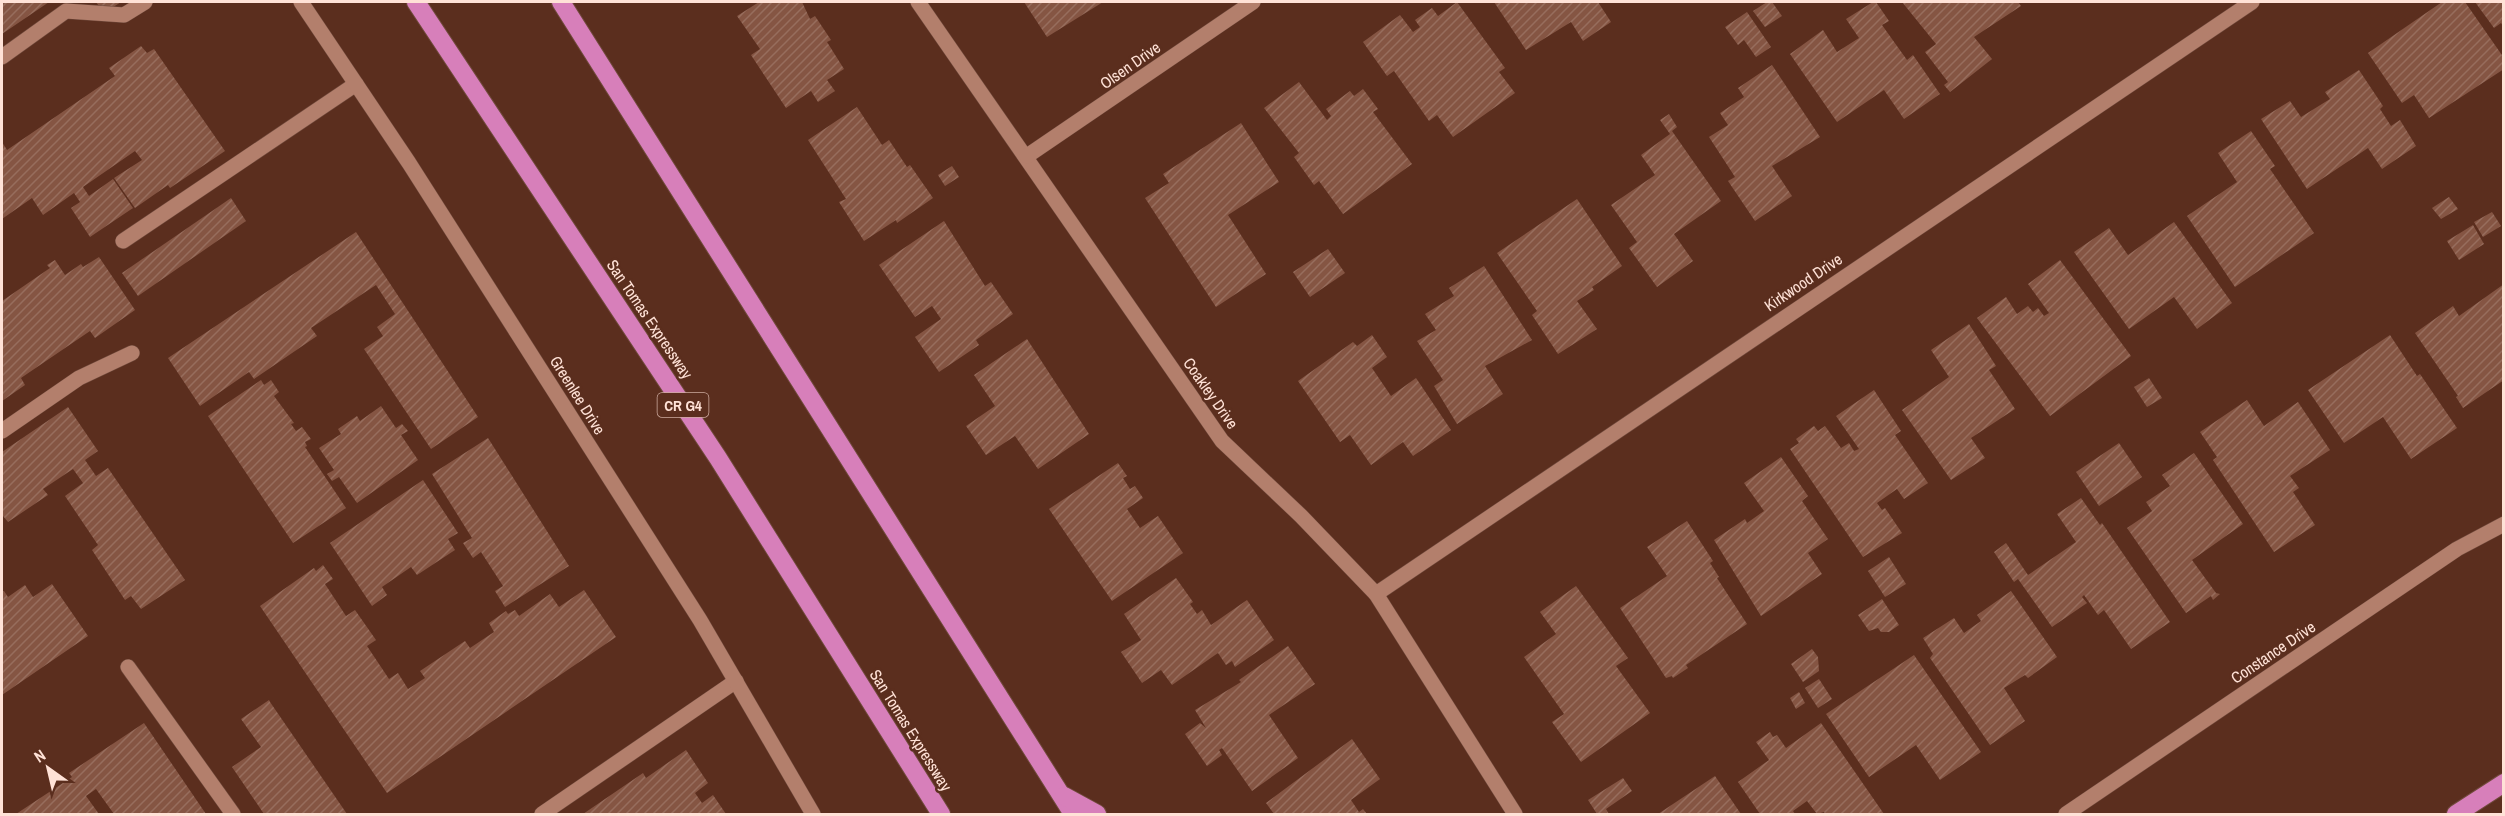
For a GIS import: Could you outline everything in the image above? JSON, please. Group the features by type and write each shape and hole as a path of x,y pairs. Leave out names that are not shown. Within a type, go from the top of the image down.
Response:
{"highway":[{"name":"San Tomas Expressway","path":"416,2 718,458 941,814"},
{"path":"561,2 1073,814"},
{"path":"2456,814 2504,783"},
{"path":"1061,794 1097,814"}],"street":[{"path":"2,57 66,11 124,15 145,2"},
{"name":"Greenlee Drive","path":"301,2 356,84 736,681 813,814"},
{"name":"Coakley Drive","path":"918,2 1027,156 1222,441 1301,516 1376,594 1515,814"},
{"name":"Olsen Drive","path":"1027,156 1253,2"},
{"name":"Kirkwood Drive","path":"1376,594 2252,2"},
{"path":"123,241 356,84"},
{"path":"2,431 79,378 132,353"},
{"name":"Constance Drive","path":"2066,814 2457,549 2504,524"},
{"path":"128,666 233,814"},
{"path":"542,814 736,681"}],"building":[{"path":"2,2 49,2 2,34"},
{"path":"96,2 121,2 104,13"},
{"path":"759,2 802,2 810,19 815,16 831,40 827,42 844,69 827,80 835,91 818,102 811,91 786,108 751,55 760,49 737,16"},
{"path":"1024,2 1103,2 1047,37"},
{"path":"1457,2 1505,68 1499,72 1515,93 1453,137 1437,115 1429,121 1394,71 1387,76 1363,42 1400,15 1413,32 1420,27 1415,20 1432,8 1438,16"},
{"path":"1494,2 1598,2 1611,22 1583,41 1571,22 1526,50"},
{"path":"1767,2 1772,2 1782,16 1765,27 1753,11"},
{"path":"1876,2 1889,21 1882,25 1907,60 1913,55 1940,94 1904,119 1884,90 1837,122 1790,54 1823,30 1837,52 1859,38 1846,19"},
{"path":"1902,2 2018,2 2021,6 1974,37 1992,59 1950,92 1944,85 1948,82 1925,52 1936,44"},
{"path":"2442,2 2465,2 2504,58 2504,69 2429,118 2414,95 2402,103 2368,53"},
{"path":"2475,2 2504,2 2504,27 2501,23 2494,28"},
{"path":"1747,12 1771,47 1756,57 1744,40 1738,45 1725,27"},
{"path":"141,46 147,53 154,49 225,151 170,188 168,185 135,208 114,178 142,160 135,151 83,187 89,196 113,179 133,208 90,237 71,208 80,202 74,193 43,215 32,198 2,219 2,142 7,150 115,76 109,68"},
{"path":"1772,65 1820,137 1772,166 1792,196 1755,221 1728,181 1735,177 1709,137 1728,125 1720,113 1744,97 1738,88"},
{"path":"2359,70 2383,106 2380,109 2391,126 2400,120 2416,146 2382,169 2368,148 2307,189 2261,119 2290,101 2301,117 2330,99 2325,92"},
{"path":"1299,82 1327,120 1331,116 1326,109 1350,91 1354,96 1363,89 1378,109 1373,112 1412,164 1343,214 1319,181 1314,185 1294,157 1299,153 1264,108"},
{"path":"857,107 882,145 889,140 907,167 910,165 933,198 897,223 896,220 864,241 839,202 846,199 808,140"},
{"path":"1669,114 1677,127 1672,131 1721,201 1674,234 1693,261 1657,287 1629,248 1637,242 1611,205 1655,175 1641,155 1670,134 1660,120"},
{"path":"1241,123 1279,182 1228,215 1266,274 1216,307 1145,198 1169,183 1163,174"},
{"path":"2251,131 2275,166 2270,169 2314,233 2235,287 2187,216 2237,182 2218,153"},
{"path":"952,166 959,177 945,186 938,175"},
{"path":"2449,197 2458,209 2441,219 2432,208"},
{"path":"231,198 246,221 138,296 122,273"},
{"path":"1577,199 1622,266 1592,287 1594,290 1577,301 1597,329 1558,354 1532,315 1537,311 1497,253"},
{"path":"2492,212 2501,226 2483,237 2474,222"},
{"path":"944,221 985,286 991,282 1013,314 976,340 979,345 939,372 915,337 941,319 932,306 915,317 879,265"},
{"path":"2174,222 2232,303 2197,329 2174,297 2129,329 2074,252 2109,228 2128,255"},
{"path":"2473,225 2484,244 2459,260 2447,241"},
{"path":"356,232 478,417 431,449 364,349 383,336 377,327 395,314 376,285 311,328 317,336 254,379 249,372 200,406 168,358"},
{"path":"1328,249 1345,273 1310,297 1293,272"},
{"path":"99,257 135,310 95,338 90,331 21,378 25,385 2,401 2,301 50,268 47,265 55,260 65,275 81,264 83,267"},
{"path":"2060,260 2131,356 2050,416 1977,318 2006,297 2017,314 2028,306 2033,312 2038,308 2044,316 2049,313 2028,284"},
{"path":"1484,266 1532,340 1485,366 1503,394 1457,424 1434,386 1443,380 1417,341 1436,330 1425,314 1454,296 1449,288"},
{"path":"2504,284 2504,380 2463,408 2456,397 2458,396 2415,333 2453,306 2459,316"},
{"path":"1969,324 1996,366 1989,370 2015,409 1971,438 1985,458 1951,480 1902,410 1949,377 1931,350"},
{"path":"1372,335 1387,357 1372,368 1391,396 1416,378 1451,430 1413,456 1403,442 1371,465 1350,435 1340,442 1298,381 1353,342 1357,346"},
{"path":"2390,335 2417,376 2420,374 2457,428 2411,459 2383,417 2344,443 2308,390"},
{"path":"1027,339 1089,434 1038,469 1015,436 986,455 966,426 995,406 974,375"},
{"path":"2149,378 2162,398 2147,407 2134,387"},
{"path":"261,380 264,385 271,380 279,392 274,396 294,423 291,424 296,431 302,427 311,439 305,442 307,446 305,447 346,508 293,543 208,416"},
{"path":"1874,390 1901,431 1895,435 1928,483 1904,499 1897,489 1877,503 1882,510 1885,508 1902,533 1863,557 1790,449 1799,443 1796,439 1814,426 1818,431 1825,426 1841,448 1849,443 1854,451 1859,449 1836,416"},
{"path":"2247,400 2264,426 2298,402 2330,450 2290,476 2299,488 2293,492 2315,525 2274,552 2213,460 2217,457 2200,432"},
{"path":"381,406 396,428 402,424 408,431 401,435 418,460 357,503 339,477 332,481 327,474 334,470 319,448 341,434 338,429 357,416 360,421"},
{"path":"68,407 98,451 85,460 96,476 108,468 185,580 141,609 131,596 125,600 92,550 98,545 65,496 83,483 73,469 43,489 48,495 8,522 2,517 2,452"},
{"path":"488,438 569,566 505,607 495,591 503,586 481,552 473,558 463,543 472,538 432,474"},
{"path":"2119,443 2142,477 2099,506 2076,472"},
{"path":"2194,453 2243,524 2192,560 2216,593 2220,594 2213,600 2211,596 2186,613 2127,528 2152,511 2146,502 2170,486 2162,475"},
{"path":"1781,457 1808,496 1802,501 1828,539 1808,553 1822,574 1761,616 1714,540 1745,519 1747,523 1764,511 1744,483"},
{"path":"1118,463 1127,476 1123,478 1130,489 1135,486 1143,498 1127,509 1140,528 1158,516 1183,553 1112,601 1049,509"},
{"path":"423,480 458,533 448,539 455,550 417,575 411,567 382,587 387,595 372,606 330,543"},
{"path":"2081,498 2100,525 2102,523 2170,622 2131,649 2104,610 2098,615 2084,595 2082,597 2087,603 2052,627 2018,579 2014,582 1994,552 2006,543 2028,575 2076,542 2057,514"},
{"path":"1687,521 1713,561 1710,563 1719,577 1717,578 1747,624 1686,665 1688,668 1673,678 1672,676 1666,678 1620,608 1667,576 1647,547"},
{"path":"1889,557 1906,584 1885,597 1868,571"},
{"path":"323,565 333,579 325,584 346,616 355,610 376,640 367,646 389,679 398,673 408,689 425,678 420,671 465,641 470,648 494,632 489,623 506,611 508,614 515,610 519,616 550,594 559,607 584,590 616,637 387,793 260,606 314,568 316,571"},
{"path":"1176,578 1193,602 1190,604 1197,614 1202,610 1211,625 1247,600 1274,640 1235,667 1232,661 1226,665 1218,653 1172,685 1161,670 1142,683 1121,652 1141,640 1124,614"},
{"path":"52,584 88,636 2,695 2,592 4,591 8,597 25,585 33,597"},
{"path":"1576,586 1628,658 1616,666 1650,713 1581,762 1552,722 1564,714 1524,657 1556,634 1540,612"},
{"path":"2011,591 2057,657 2028,678 2025,675 2004,688 2025,721 1990,745 1930,658 1933,654 1923,638 1954,618 1964,633 1981,621 1977,615"},
{"path":"1882,599 1899,625 1889,632 1881,632 1878,628 1869,631 1858,615"},
{"path":"1288,646 1315,684 1269,715 1298,758 1252,791 1222,748 1219,750 1222,755 1207,766 1185,734 1200,723 1206,728 1195,710 1241,682 1239,680"},
{"path":"1812,649 1818,657 1819,671 1803,682 1791,664"},
{"path":"1914,655 1981,752 1940,780 1916,745 1869,777 1826,714"},
{"path":"1819,679 1832,699 1818,708 1805,688"},
{"path":"1799,692 1805,703 1796,709 1790,698"},
{"path":"269,700 347,814 264,814 232,767 261,747 241,719"},
{"path":"144,723 206,814 114,814 96,789 86,796 99,814 16,814 72,777 69,773"},
{"path":"1821,723 1884,814 1825,814 1824,812 1817,814 1807,801 1793,811 1795,814 1760,814 1738,782 1769,760 1756,742 1770,732 1773,737 1777,735 1786,748"},
{"path":"1352,739 1380,779 1351,800 1359,812 1363,809 1367,814 1274,814 1266,803"},
{"path":"686,750 708,783 695,793 702,803 713,795 726,814 583,814 643,773 646,778"},
{"path":"1715,776 1741,814 1658,814"},
{"path":"1623,778 1632,791 1606,809 1609,814 1597,814 1588,800"}]}
